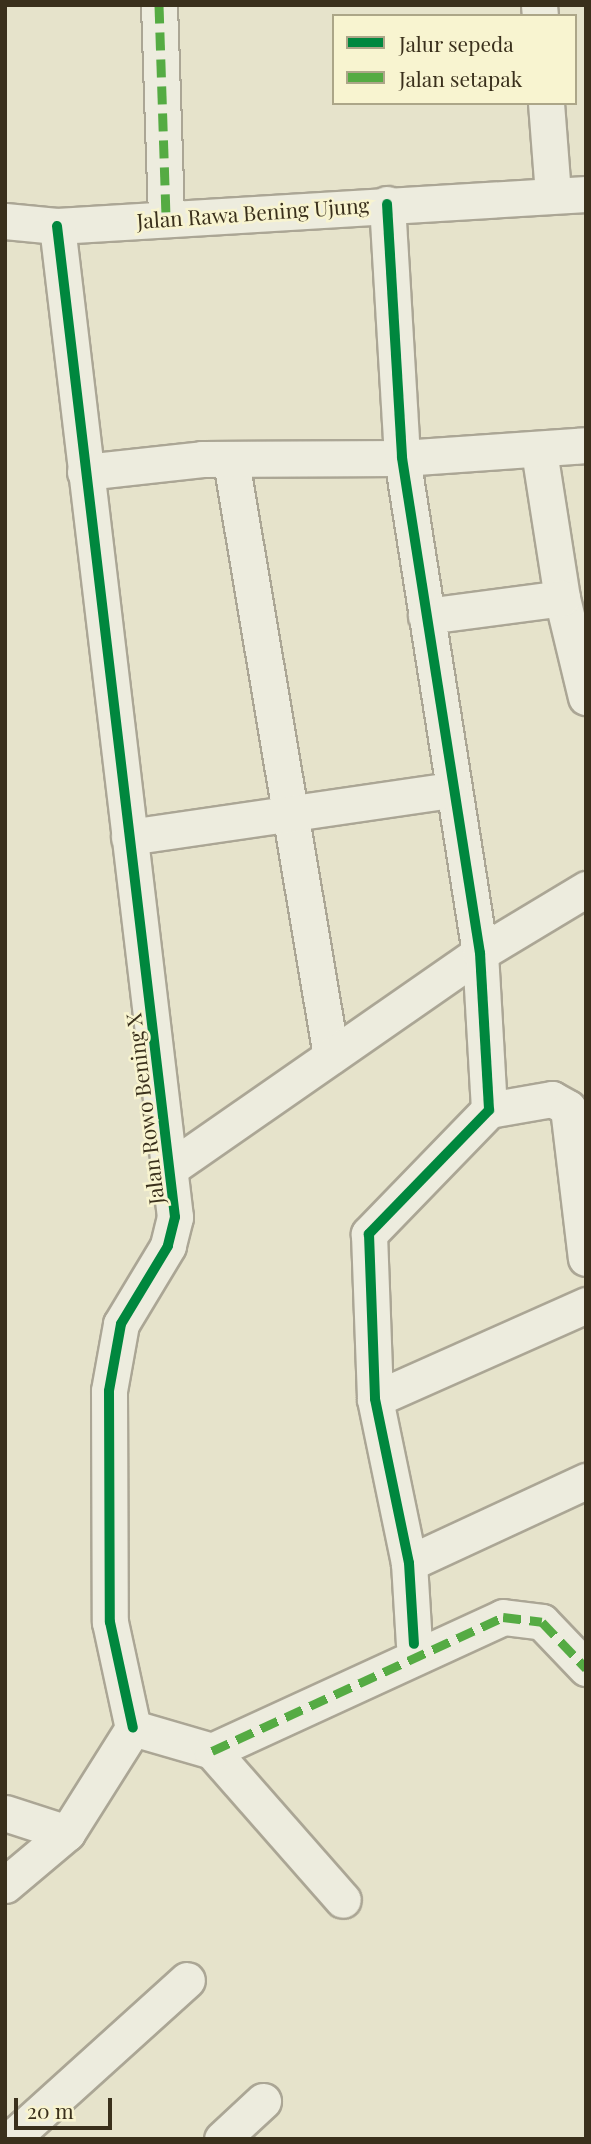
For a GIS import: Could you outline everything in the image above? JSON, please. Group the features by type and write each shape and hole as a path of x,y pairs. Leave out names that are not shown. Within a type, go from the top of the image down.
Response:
{"street":[{"path":"159,5 166,217"},
{"path":"547,105 569,194"},
{"name":"Jalan Rawa Bening Ujung","path":"5,221 57,226 166,217 569,194"},
{"path":"387,204 402,458 451,790 480,953 489,1110"},
{"name":"Jalan Rowo Bening X","path":"57,226 129,837 173,1167 175,1217 168,1246 121,1324 109,1391 110,1622 133,1728"},
{"path":"85,472 231,461 402,458 538,451 586,445"},
{"path":"538,451 562,598 586,697"},
{"path":"231,461 331,1056"},
{"path":"426,616 562,598"},
{"path":"129,837 451,790"},
{"path":"173,1167 480,953 586,889"},
{"path":"414,1644 409,1563 375,1399 369,1234 489,1110 552,1099 568,1108 586,1258"},
{"path":"375,1399 586,1305"},
{"path":"409,1563 586,1481"},
{"path":"212,1751 503,1617 542,1622 586,1668"},
{"path":"5,1885 67,1833 133,1728 212,1751 343,1900"},
{"path":"5,1813 67,1833"},
{"path":"11,2139 187,1980"},
{"path":"222,2139 263,2101"}],"marked path":[{"path":"159,5 166,217"},
{"path":"212,1751 503,1617 542,1622 586,1668"}],"cycle path":[{"path":"387,204 402,458 480,953 489,1110 369,1234 375,1399 409,1563 414,1644"},
{"path":"57,226 175,1217 168,1246 121,1324 109,1391 110,1622 133,1728"}]}
